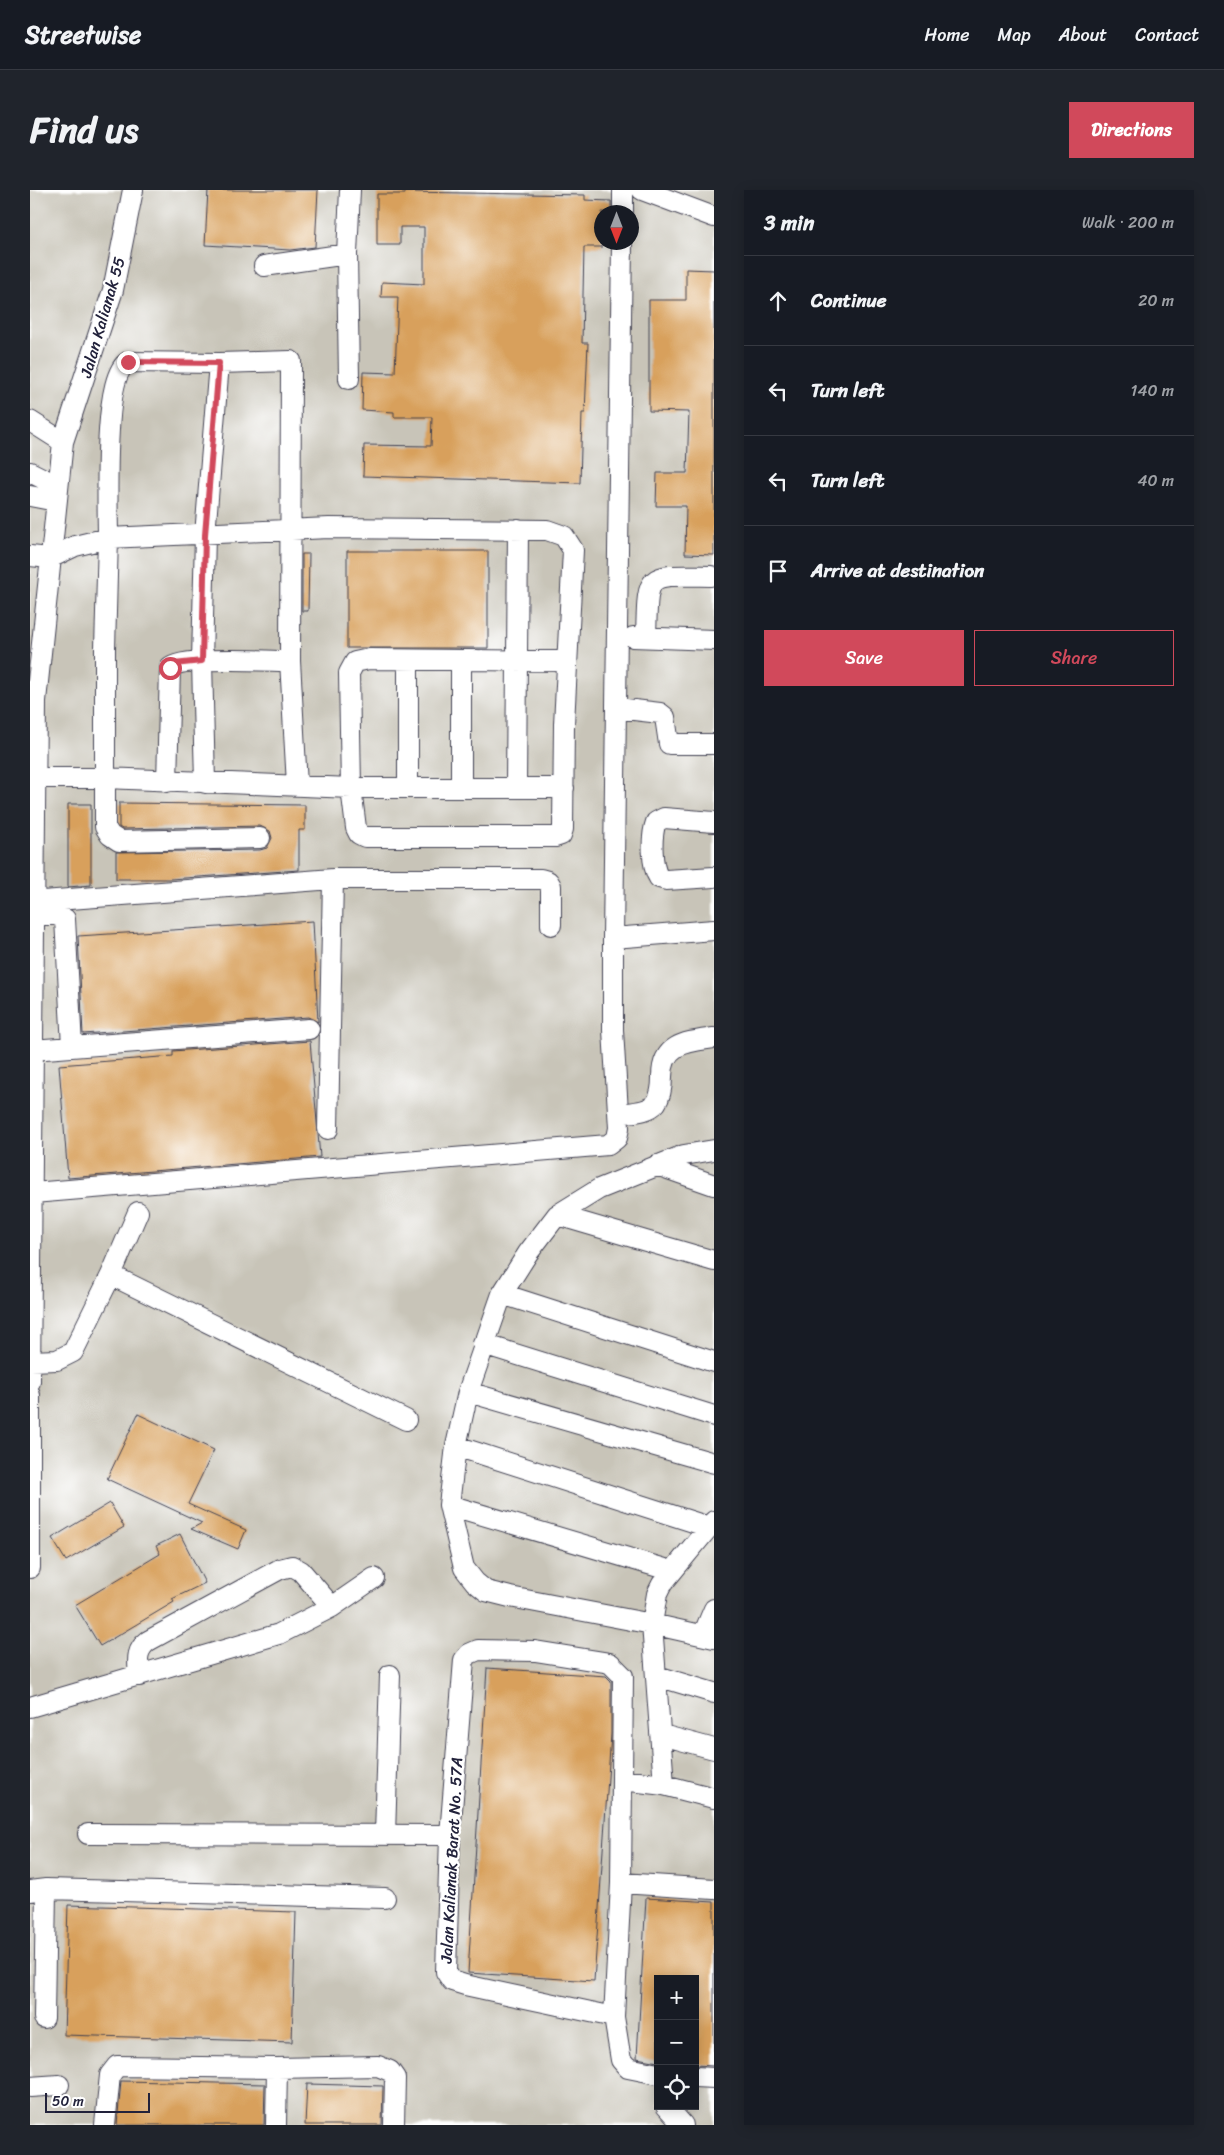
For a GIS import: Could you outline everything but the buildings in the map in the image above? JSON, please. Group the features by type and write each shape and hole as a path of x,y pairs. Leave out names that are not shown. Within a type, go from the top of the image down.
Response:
{"lane":[{"name":"Jalan Kalianak 55","path":"30,1382 30,1229 33,1193 33,701 63,442 113,290 134,190"},
{"path":"349,379 348,254 350,190"},
{"path":"622,205 623,190"},
{"path":"642,190 714,217"},
{"path":"33,1193 608,1145 617,1138 619,1128 613,1030 613,938 622,250"},
{"path":"264,266 348,254"},
{"path":"260,838 119,840 110,835 105,827 105,650 109,426 120,369 128,362 219,363 291,361 290,661 296,785"},
{"path":"205,783 202,661 205,535 219,363"},
{"path":"30,421 63,442"},
{"path":"30,472 57,493"},
{"path":"30,496 57,493"},
{"path":"30,556 50,558 75,546 108,538 329,528 518,529 547,530 564,536 573,550 566,661 564,828 561,835 555,837 366,837 359,834 356,828 351,788 349,673 355,662 369,659 566,661"},
{"path":"516,788 518,529"},
{"path":"646,637 648,589 654,580 663,576 711,576"},
{"path":"618,637 714,640"},
{"path":"408,660 408,788"},
{"path":"461,660 461,788"},
{"path":"167,782 170,668 174,664 202,661 290,661"},
{"path":"617,708 660,713 665,717 669,744 714,744"},
{"path":"34,772 167,782 351,788 564,788"},
{"path":"714,822 664,818 656,822 653,830 655,872 659,878 666,880 714,877"},
{"path":"328,1129 333,879"},
{"path":"33,906 333,879 541,879 548,881 551,886 550,925"},
{"path":"33,906 65,919 72,1046"},
{"path":"613,938 714,930"},
{"path":"32,1050 309,1029"},
{"path":"618,1114 645,1110 655,1104 662,1089 662,1063 673,1050 684,1043 714,1038"},
{"path":"714,1150 684,1155 599,1189 556,1215 528,1253 502,1294 483,1344 468,1392 456,1446 449,1505 464,1568 486,1591 709,1637 714,1609"},
{"path":"657,1166 714,1185"},
{"path":"31,1361 57,1360 73,1352 111,1275 138,1212"},
{"path":"556,1215 714,1261"},
{"path":"111,1275 406,1420"},
{"path":"502,1294 714,1362"},
{"path":"483,1344 714,1416"},
{"path":"468,1392 714,1463"},
{"path":"30,1395 30,1568"},
{"path":"456,1446 712,1524 672,1571 657,1594 652,1624 662,1735 664,1785"},
{"path":"449,1505 672,1571"},
{"path":"139,1676 137,1654 141,1646 280,1569 292,1566 301,1571 332,1607"},
{"path":"30,1707 279,1634 332,1607 374,1578"},
{"name":"Jalan Kalianak Barat No. 57A","path":"614,2017 452,1981 446,1972 450,1835 464,1660 469,1654 478,1650 535,1651 610,1662 623,1676 622,1780"},
{"path":"385,1835 390,1675"},
{"path":"657,1676 714,1693"},
{"path":"662,1735 714,1749"},
{"path":"654,2078 628,2068 621,2060 614,2017 621,1883 622,1780 664,1785 714,1798"},
{"path":"88,1834 450,1835"},
{"path":"621,1883 714,1889"},
{"path":"44,2018 38,1890 385,1898"},
{"path":"105,2125 110,2075 117,2066 277,2068 378,2066 390,2071 395,2078 394,2125"},
{"path":"276,2125 277,2068"},
{"path":"699,2077 714,2078"},
{"path":"30,2087 60,2085"},
{"path":"670,2110 683,2125"}],"shaded area":[{"path":"30,190 714,190 714,2125 30,2125"}],"route":[{"path":"128,362 219,363 205,535 202,661 174,664 170,668"}]}
